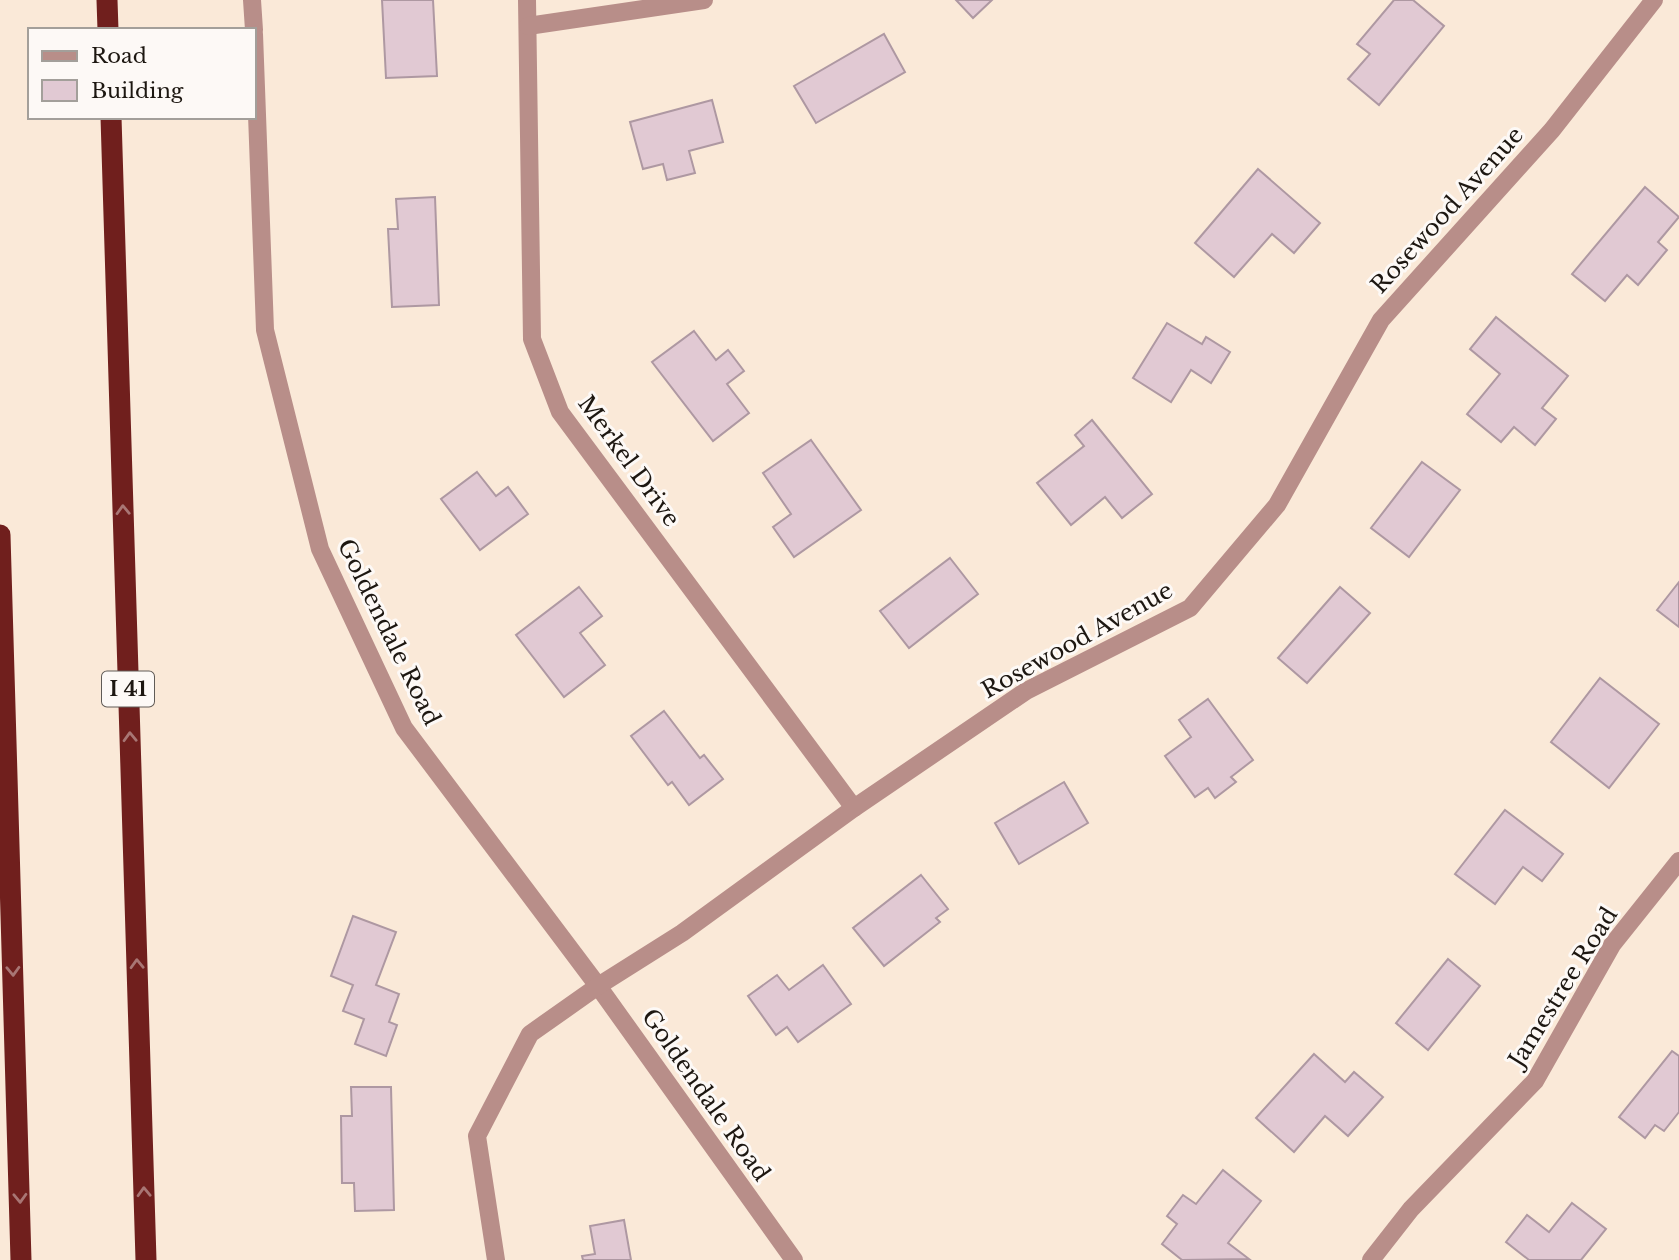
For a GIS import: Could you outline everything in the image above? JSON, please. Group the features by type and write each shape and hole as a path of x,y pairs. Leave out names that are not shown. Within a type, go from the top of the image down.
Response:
{"highway":[{"path":"107,0 108,28"},
{"name":"I 41","path":"111,119 146,1260"},
{"path":"0,535 22,1260"}],"street":[{"name":"Goldendale Road","path":"253,0 254,28"},
{"name":"Merkel Drive","path":"527,0 532,339 560,412 854,808"},
{"path":"528,26 704,0"},
{"name":"Rosewood Avenue","path":"496,1260 477,1136 530,1034 598,986 682,933 854,808 1027,691 1190,608 1277,505 1381,320 1552,130 1654,0"},
{"name":"Goldendale Road","path":"256,86 265,330 320,549 404,728 598,986 794,1260"},
{"name":"Jamestree Road","path":"1371,1260 1411,1209 1535,1081 1612,945 1679,861"}],"building":[{"path":"382,0 433,0 437,76 386,78"},
{"path":"956,0 992,0 973,18"},
{"path":"1394,0 1413,0 1444,26 1379,105 1348,79 1370,54 1357,44"},
{"path":"884,34 905,72 816,123 794,86"},
{"path":"712,100 723,142 689,151 695,173 667,180 663,164 643,169 630,122"},
{"path":"1258,169 1320,223 1294,253 1272,234 1234,277 1195,243"},
{"path":"1645,187 1679,217 1658,242 1667,250 1638,285 1627,275 1605,301 1572,274"},
{"path":"435,197 439,305 392,307 388,229 398,229 396,199"},
{"path":"1496,317 1568,376 1542,408 1556,419 1535,445 1514,427 1501,442 1467,414 1500,374 1470,349"},
{"path":"1167,323 1202,344 1206,337 1230,352 1211,383 1191,370 1171,402 1133,378"},
{"path":"694,331 716,360 728,350 744,371 727,384 749,413 713,441 652,362"},
{"path":"1092,420 1152,494 1122,518 1105,497 1071,525 1037,483 1084,446 1075,435"},
{"path":"811,440 861,510 794,557 773,527 791,514 763,473"},
{"path":"1422,462 1460,490 1409,557 1371,528"},
{"path":"477,472 496,496 508,487 528,514 480,550 441,499"},
{"path":"950,558 978,594 909,648 880,611"},
{"path":"1679,582 1679,627 1657,610"},
{"path":"579,587 602,616 580,633 605,665 564,697 516,635"},
{"path":"1340,587 1370,613 1307,683 1278,658"},
{"path":"1600,678 1659,724 1609,788 1551,742"},
{"path":"1208,699 1253,760 1231,777 1236,782 1215,798 1208,788 1195,797 1165,756 1191,737 1179,720"},
{"path":"664,711 700,758 704,755 723,779 689,805 672,782 668,785 631,736"},
{"path":"1064,782 1088,823 1019,864 995,823"},
{"path":"1505,810 1563,854 1542,881 1523,867 1495,904 1455,874"},
{"path":"921,875 948,909 936,918 940,922 884,966 853,928"},
{"path":"353,916 396,932 376,985 399,994 389,1022 397,1025 386,1056 355,1044 364,1019 343,1011 353,985 331,976"},
{"path":"1448,959 1480,986 1428,1050 1396,1023"},
{"path":"823,965 851,1004 798,1042 787,1027 776,1035 748,996 777,975 789,990"},
{"path":"1672,1051 1679,1056 1679,1112 1664,1131 1655,1125 1645,1138 1619,1117"},
{"path":"1314,1054 1345,1082 1354,1072 1383,1097 1348,1136 1325,1116 1294,1152 1256,1118"},
{"path":"351,1087 391,1087 394,1210 355,1211 354,1183 342,1183 341,1116 352,1116"},
{"path":"1223,1170 1261,1201 1228,1243 1249,1259 1182,1260 1162,1244 1177,1224 1167,1216 1183,1195 1196,1204"},
{"path":"1572,1203 1606,1229 1581,1260 1529,1260 1506,1242 1527,1215 1549,1232"},
{"path":"624,1220 631,1260 583,1260 582,1256 595,1254 590,1226"}]}
